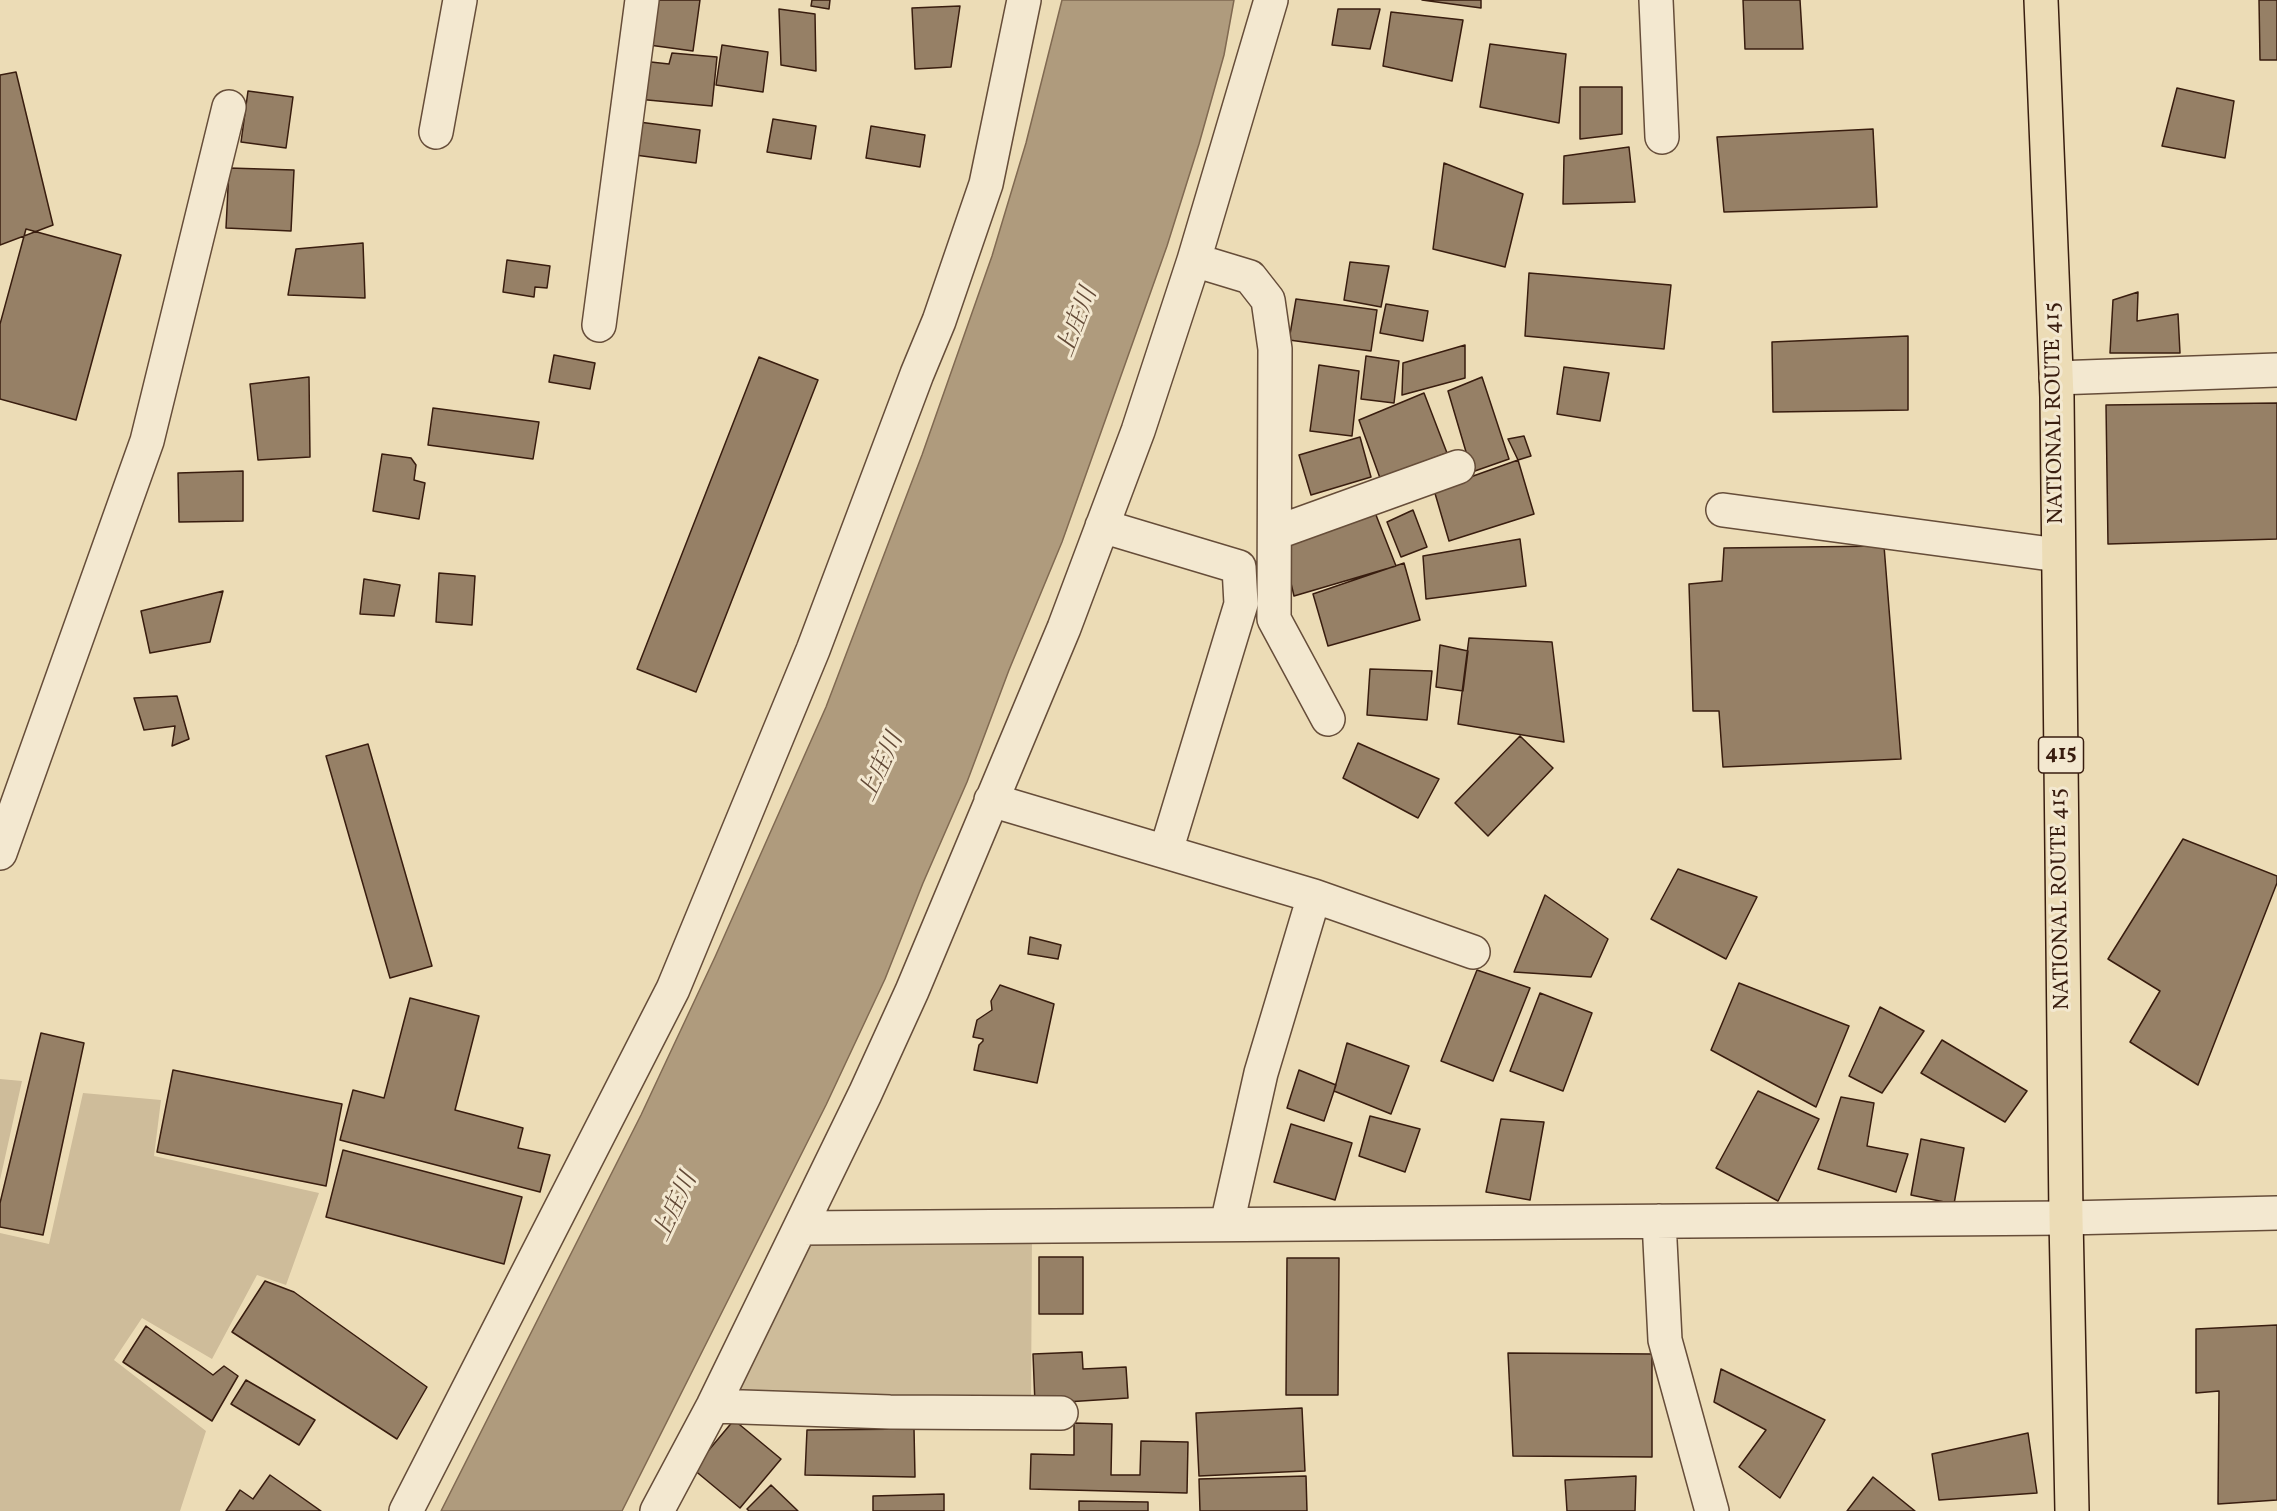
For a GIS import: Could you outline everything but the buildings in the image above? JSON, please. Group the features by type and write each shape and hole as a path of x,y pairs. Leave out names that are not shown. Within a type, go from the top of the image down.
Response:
{"highway":[{"name":"NATIONAL ROUTE 415","path":"2041,0 2056,378 2066,1218 2072,1511"}],"street":[{"path":"436,132 460,0"},
{"path":"599,326 642,0"},
{"path":"406,1511 673,989 813,650 939,321 986,184 1024,0"},
{"path":"657,1511 713,1406 801,1228 912,991 1064,628 1138,431 1194,260 1271,0"},
{"path":"1656,0 1662,137"},
{"path":"0,853 147,441 229,107"},
{"path":"1194,260 1250,277 1268,300 1275,349 1274,619 1328,719"},
{"path":"2056,378 2277,370"},
{"path":"1275,533 1458,467"},
{"path":"1723,510 2058,555"},
{"path":"1102,525 1239,567 1241,604 1166,851"},
{"path":"991,800 1314,896 1473,952"},
{"path":"1227,1224 1261,1073 1314,896"},
{"path":"801,1228 2066,1218 2277,1212"},
{"path":"1659,1221 1665,1340 1712,1511"},
{"path":"713,1406 890,1412 1061,1413"}],"shaded area":[{"path":"0,1079 22,1081 0,1180"},
{"path":"83,1093 161,1100 154,1156 319,1193 286,1285 257,1275 212,1359 142,1318 114,1360 206,1431 180,1511 0,1511 0,1233 49,1244"},
{"path":"1032,1233 1031,1406 722,1401 803,1234"}],"water":[{"name":"上庄川","path":"1062,0 1234,0 1224,55 1167,246 1062,542 1009,670 967,782 923,883 885,979 826,1105 622,1511 441,1511 641,1115 715,957 826,707 922,455 992,256 1026,143"}]}
